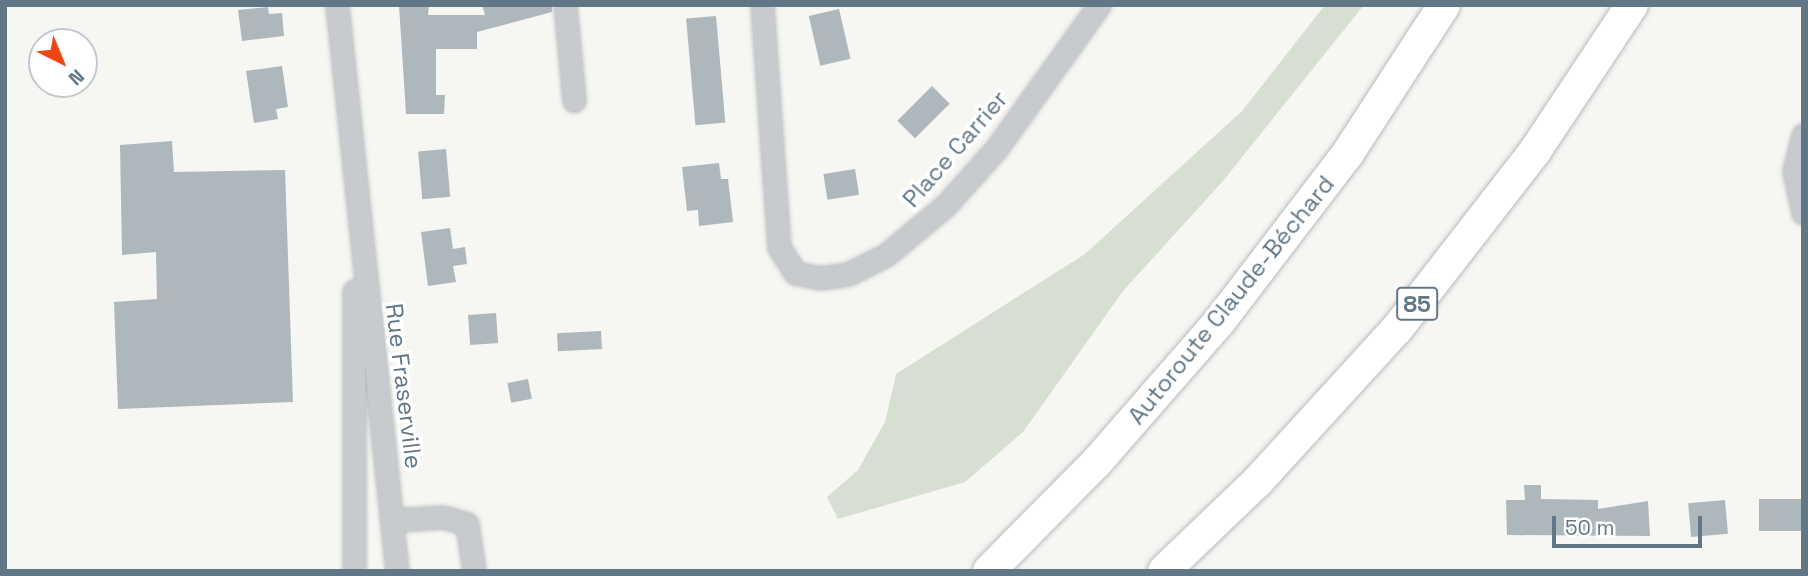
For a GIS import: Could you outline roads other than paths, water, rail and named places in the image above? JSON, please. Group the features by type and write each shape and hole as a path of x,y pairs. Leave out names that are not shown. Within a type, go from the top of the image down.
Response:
{"highway":[{"name":"Autoroute Claude-Béchard","path":"989,571 1096,463 1219,323 1348,153 1444,5"},
{"name":"85","path":"1164,571 1206,533 1334,400 1431,287 1535,151 1632,5"},
{"path":"1170,571 1206,533"}],"street":[{"name":"Rue Fraserville","path":"337,5 355,209 394,520 397,571"},
{"path":"565,5 574,101"},
{"name":"Place Carrier","path":"762,5 779,247 795,273 820,278 848,274 886,255 946,205 996,149 1099,5"},
{"path":"1803,135 1794,172 1803,213"},
{"name":"Rue Fraserville","path":"354,571 355,209"},
{"path":"394,520 443,517 467,524 474,571"}]}
